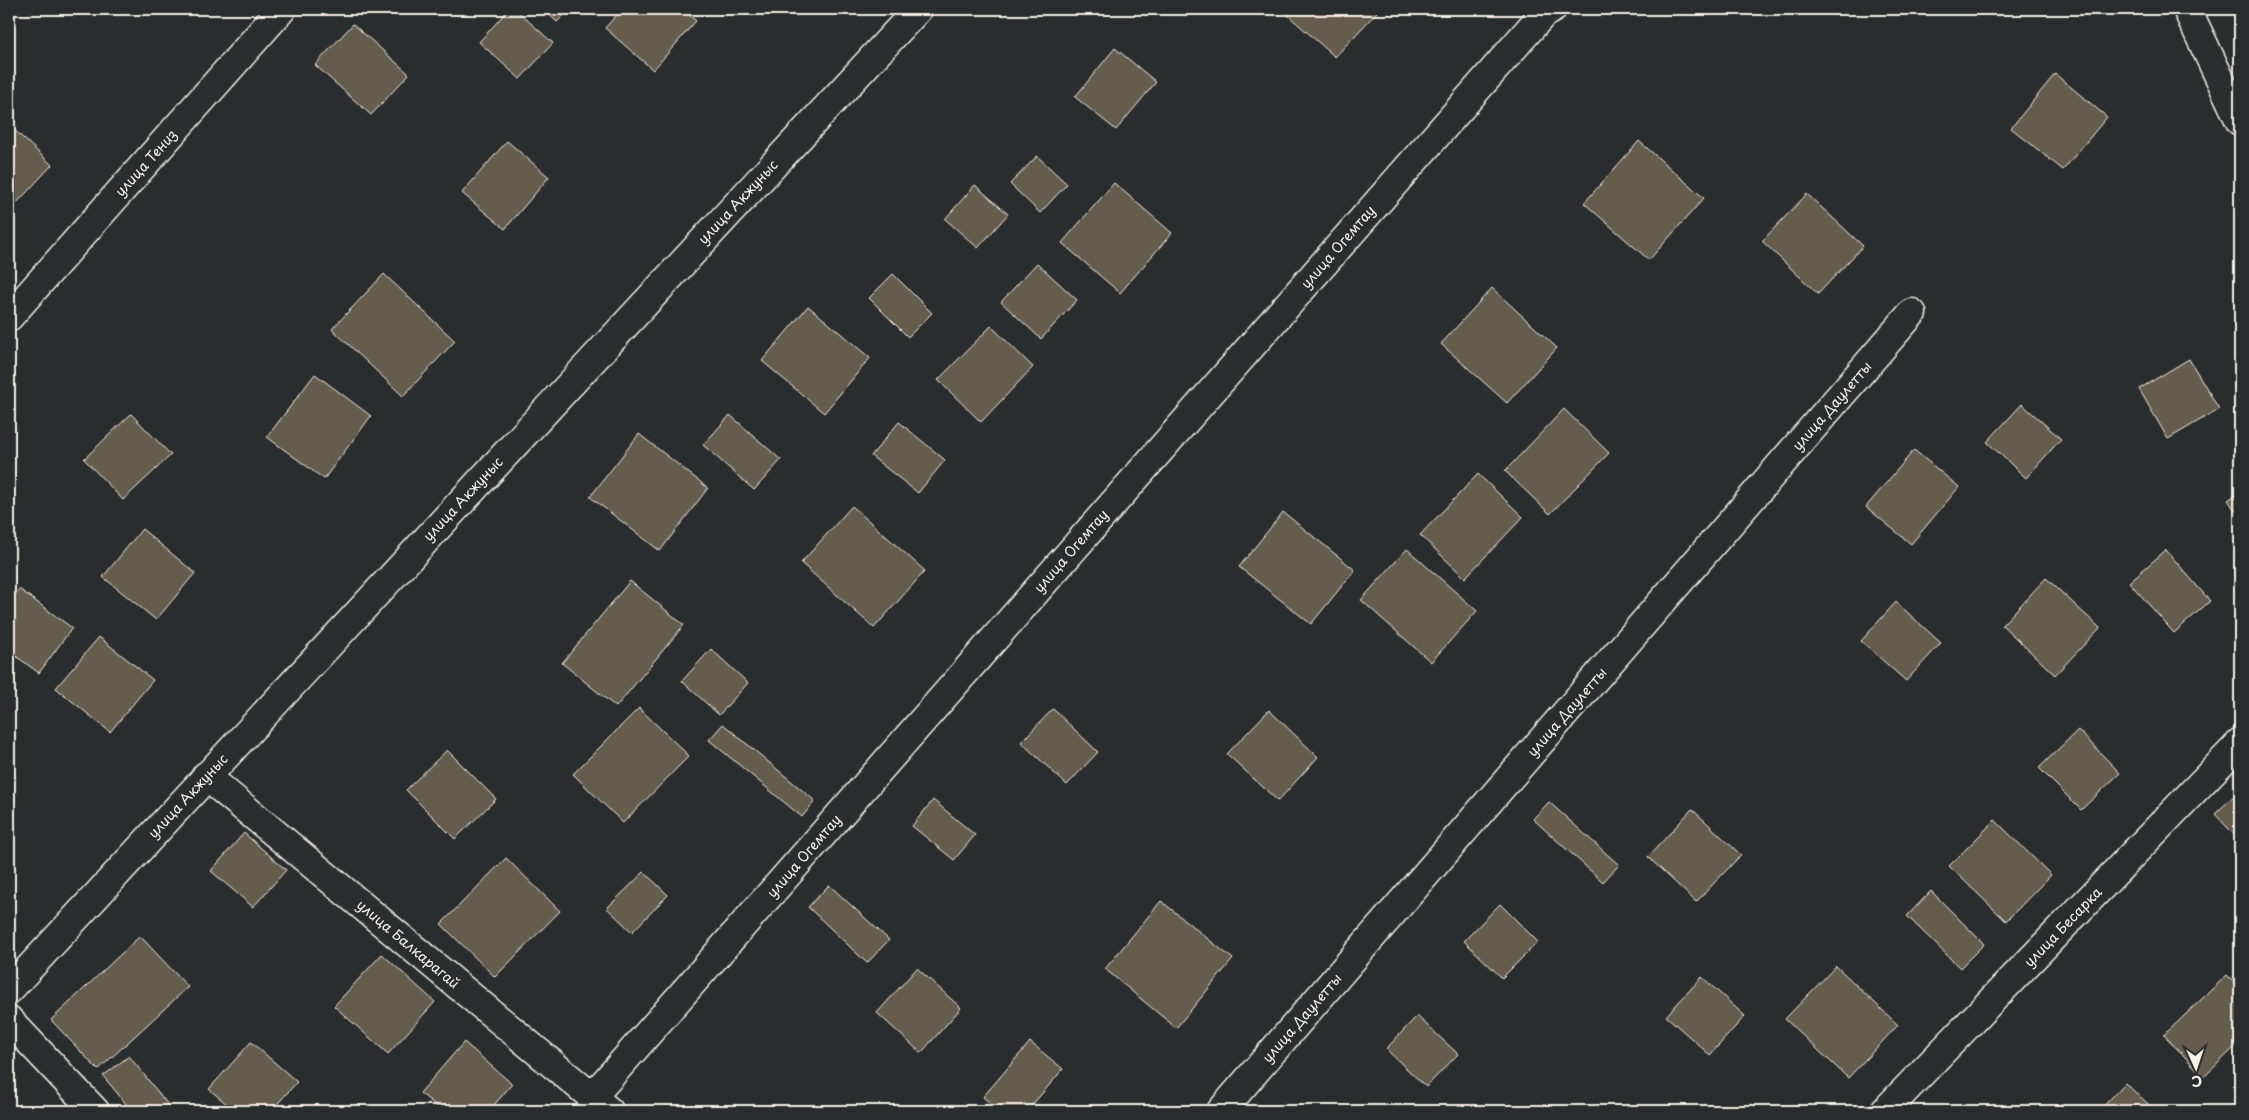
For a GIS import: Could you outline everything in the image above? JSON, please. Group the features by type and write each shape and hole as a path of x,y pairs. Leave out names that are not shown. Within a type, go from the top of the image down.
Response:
{"street":[{"name":"улица Тениз","path":"9,317 282,9"},
{"name":"улица Акжуныс","path":"9,990 918,9"},
{"name":"улица Огемтау","path":"600,1104 1543,14 1552,9"},
{"path":"2187,9 2240,121"},
{"name":"улица Даулетты","path":"1221,1111 1912,313"},
{"name":"улица Бесарка","path":"1885,1111 2240,743"},
{"name":"улица Балкарагай","path":"206,776 600,1104"},
{"path":"9,1020 94,1111"}],"building":[{"path":"509,9 515,9 553,43 520,79 479,42"},
{"path":"543,9 570,9 557,22"},
{"path":"622,9 683,9 696,21 653,70 605,28"},
{"path":"1281,9 1373,9 1377,12 1335,57"},
{"path":"353,24 409,74 371,115 315,65"},
{"path":"1115,48 1156,82 1116,130 1075,97"},
{"path":"2055,74 2107,117 2063,170 2011,128"},
{"path":"9,125 52,165 14,206 9,201"},
{"path":"507,141 549,177 505,229 462,193"},
{"path":"1639,141 1704,198 1649,260 1584,203"},
{"path":"1037,156 1067,184 1040,213 1010,184"},
{"path":"1114,183 1172,233 1120,293 1062,243"},
{"path":"975,185 1008,214 978,248 945,219"},
{"path":"1807,194 1863,246 1818,294 1762,241"},
{"path":"1037,263 1077,300 1041,339 1001,302"},
{"path":"384,274 455,341 403,396 332,329"},
{"path":"893,274 932,313 908,337 869,298"},
{"path":"1492,288 1557,348 1507,403 1441,344"},
{"path":"808,306 870,358 824,413 762,361"},
{"path":"991,326 1033,367 981,422 938,380"},
{"path":"2189,359 2219,409 2168,439 2139,389"},
{"path":"315,374 371,416 324,479 267,437"},
{"path":"2022,404 2061,439 2026,478 1987,442"},
{"path":"1564,409 1609,453 1550,514 1505,471"},
{"path":"131,414 171,455 123,500 84,459"},
{"path":"730,415 781,460 754,490 703,445"},
{"path":"899,422 945,460 918,493 871,456"},
{"path":"639,434 708,488 660,551 590,497"},
{"path":"1914,450 1959,487 1911,544 1866,507"},
{"path":"1478,474 1523,517 1465,578 1420,535"},
{"path":"2240,492 2240,517 2228,500"},
{"path":"852,506 925,571 874,628 801,563"},
{"path":"1283,512 1355,570 1311,624 1239,567"},
{"path":"142,529 195,573 156,620 103,577"},
{"path":"1407,549 1477,611 1431,662 1361,600"},
{"path":"2166,550 2210,601 2174,633 2129,582"},
{"path":"2046,578 2100,628 2055,675 2002,625"},
{"path":"630,581 684,625 616,707 562,663"},
{"path":"19,589 72,628 39,673 9,651 9,603"},
{"path":"1896,602 1941,643 1906,681 1861,641"},
{"path":"99,637 153,680 110,732 56,688"},
{"path":"711,649 748,683 719,715 682,681"},
{"path":"639,708 689,756 623,823 573,774"},
{"path":"1053,709 1098,752 1067,785 1021,742"},
{"path":"1269,710 1318,757 1278,801 1227,754"},
{"path":"723,724 815,801 802,817 709,740"},
{"path":"2078,730 2120,773 2081,810 2039,768"},
{"path":"447,750 496,799 455,839 406,790"},
{"path":"2240,790 2240,841 2215,814"},
{"path":"933,800 975,835 954,860 912,826"},
{"path":"1549,802 1619,865 1603,882 1533,819"},
{"path":"1692,809 1741,855 1696,902 1648,857"},
{"path":"1995,820 2051,875 2006,921 1949,866"},
{"path":"244,833 286,870 253,907 211,871"},
{"path":"506,858 560,911 495,977 441,924"},
{"path":"644,872 668,895 632,932 607,908"},
{"path":"829,885 889,940 867,963 808,907"},
{"path":"1931,891 1984,944 1960,968 1907,916"},
{"path":"1161,901 1233,959 1176,1028 1105,969"},
{"path":"1500,904 1538,942 1502,978 1464,941"},
{"path":"140,936 188,987 98,1070 51,1020"},
{"path":"382,954 435,1002 388,1054 334,1006"},
{"path":"1836,966 1898,1025 1848,1078 1785,1019"},
{"path":"917,968 961,1008 921,1053 877,1013"},
{"path":"2227,975 2240,988 2240,1042 2204,1077 2164,1035"},
{"path":"1702,977 1745,1016 1710,1055 1666,1016"},
{"path":"1417,1016 1458,1054 1426,1087 1386,1049"},
{"path":"251,1042 297,1082 271,1111 235,1111 209,1089"},
{"path":"464,1042 512,1084 489,1111 443,1111 420,1093"},
{"path":"1030,1042 1063,1069 1027,1111 1000,1111 983,1097"},
{"path":"129,1056 173,1111 132,1111 103,1076"},
{"path":"2125,1083 2156,1111 2103,1111 2101,1109"}]}
